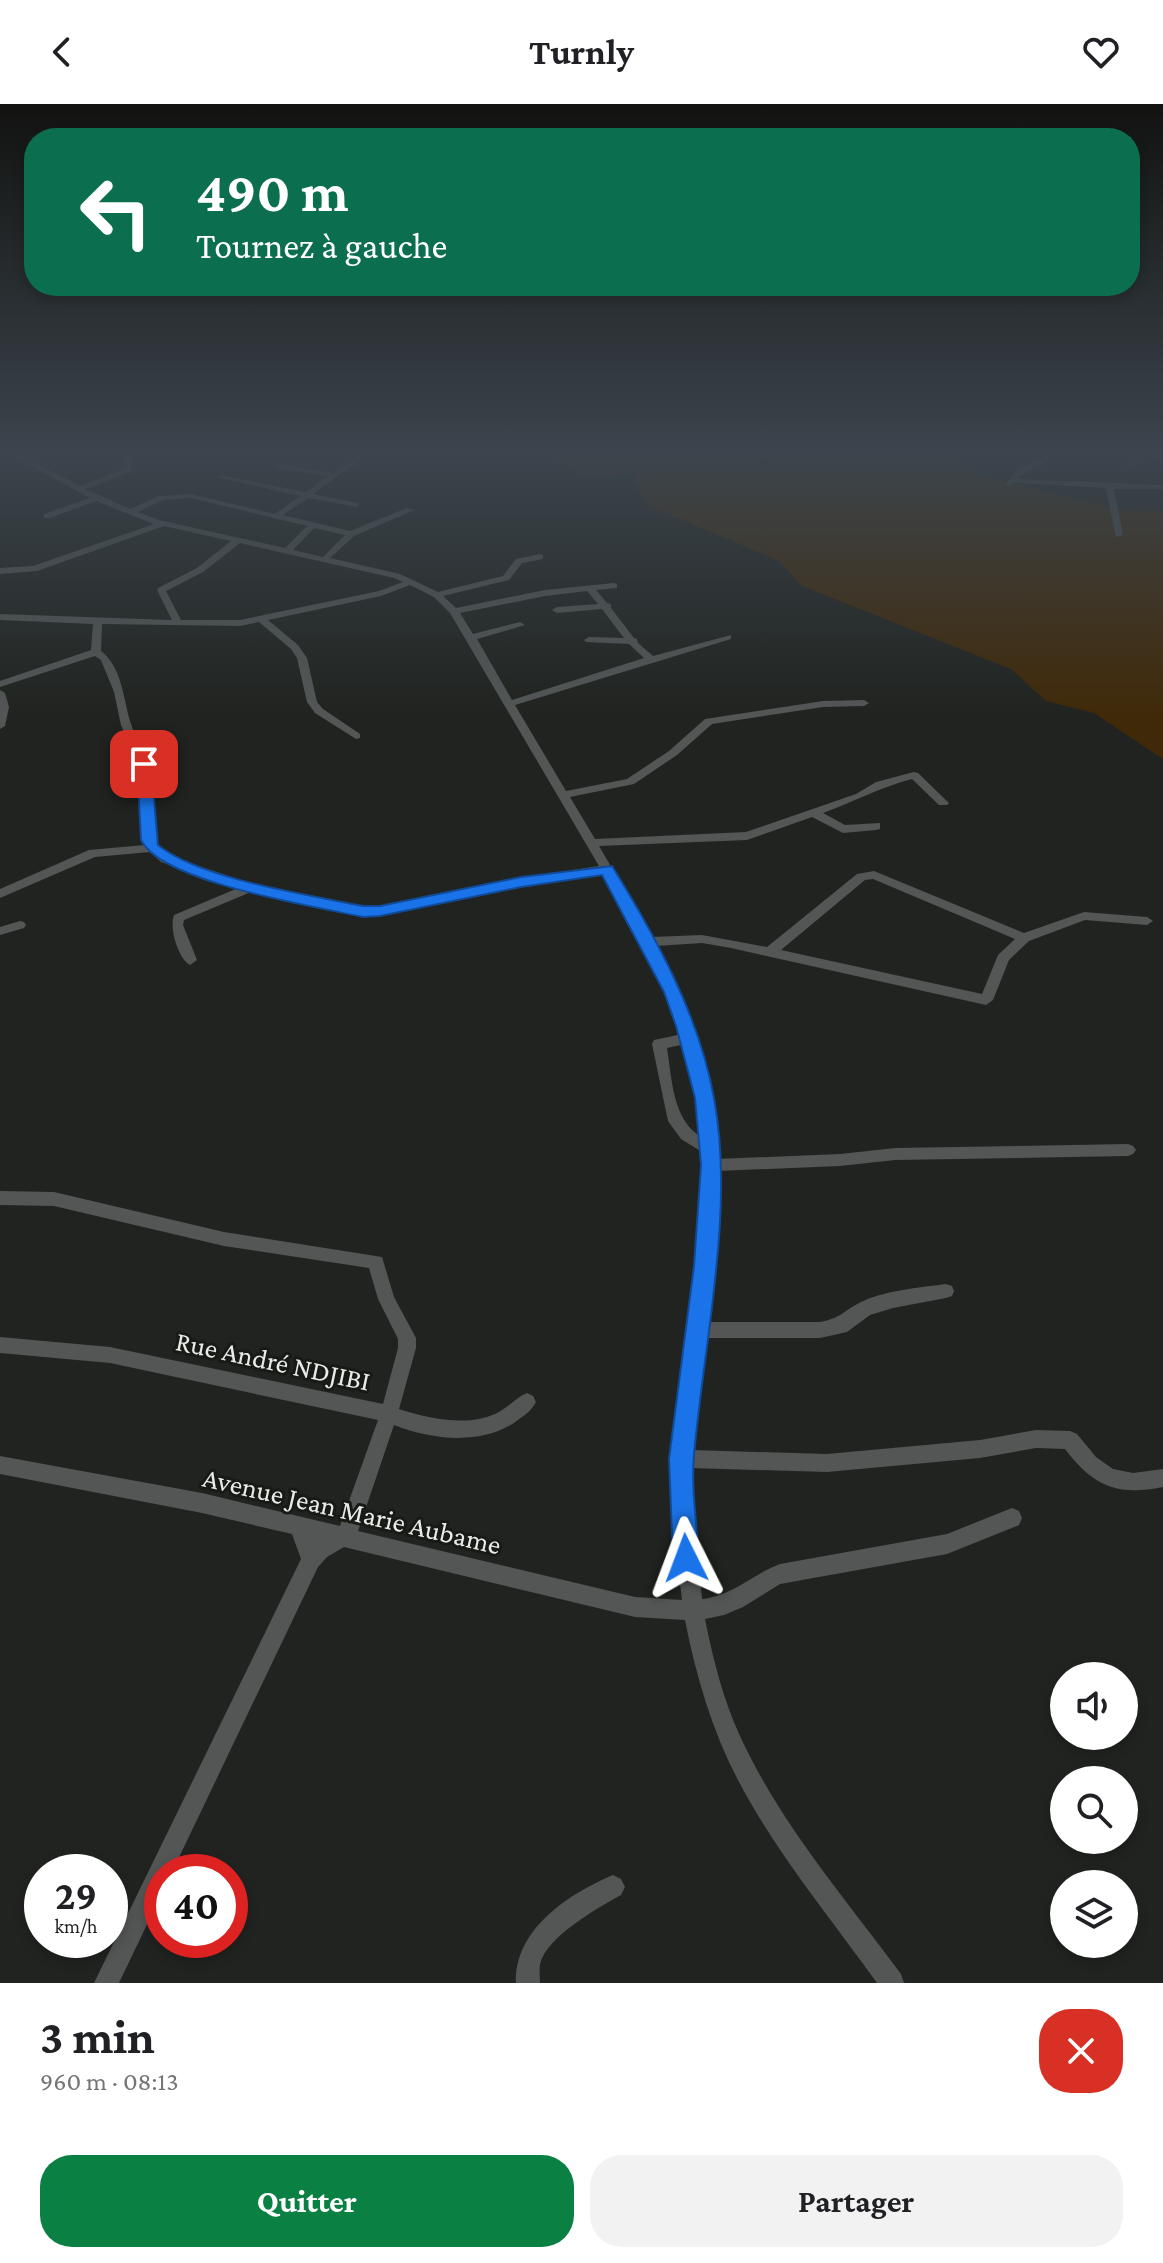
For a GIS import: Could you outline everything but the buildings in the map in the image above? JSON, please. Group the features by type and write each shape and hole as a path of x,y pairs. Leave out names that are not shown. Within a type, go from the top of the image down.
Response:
{"street":[{"path":"0,571 34,569 108,543"},
{"path":"178,623 161,590 200,570 235,543"},
{"path":"245,543 379,570 437,595 454,611 564,795 673,992 705,1098 710,1158 697,1330 681,1459 691,1611 712,1692 726,1731 748,1775 778,1823 892,1983"},
{"path":"287,551 295,543"},
{"path":"325,559 342,543"},
{"path":"437,595 506,578 519,561 540,557"},
{"path":"0,617 178,623 262,620 381,593 411,582"},
{"path":"454,611 545,593 614,586"},
{"path":"590,589 608,606 651,659"},
{"path":"557,610 608,606"},
{"path":"96,652 98,620"},
{"path":"262,620 295,647 302,658 312,702 319,711 356,736"},
{"path":"471,638 520,625"},
{"path":"509,704 728,637"},
{"path":"589,640 634,641"},
{"path":"0,684 96,652"},
{"path":"96,652 105,659 126,715 126,725 144,764 148,840 165,859 250,888 363,911 380,911 521,882 606,869"},
{"path":"585,666 599,677"},
{"path":"0,693 4,707 0,726"},
{"path":"564,795 630,782 673,753 709,721 823,704 864,703"},
{"path":"591,843 737,837 814,813 860,796 880,784 914,775 943,803"},
{"path":"814,813 843,829 876,826"},
{"path":"0,894 93,853 152,848"},
{"path":"769,953 861,877 874,875 1024,938"},
{"path":"190,960 177,925 178,918 250,888"},
{"path":"648,942 702,939 986,1000 1003,958 1024,938 1084,916 1147,921"},
{"path":"0,931 20,925"},
{"path":"689,1038 659,1044 667,1091 678,1126 710,1158 825,1161 895,1154 1128,1150"},
{"path":"0,1198 54,1199 224,1239 376,1262 386,1299 407,1338 405,1357 389,1414 344,1537 320,1550 311,1560 106,1983"},
{"path":"697,1330 820,1330 841,1326 865,1309 893,1300 946,1291"},
{"name":"Rue André NDJIBI","path":"0,1345 110,1355 389,1414 411,1424 471,1427 502,1420 527,1402"},
{"path":"681,1459 827,1463 980,1449 1036,1439 1070,1440 1094,1468 1109,1479 1131,1483 1163,1478"},
{"name":"Avenue Jean Marie Aubame","path":"0,1465 202,1503 635,1607 691,1611 740,1599 764,1579 780,1574 947,1544 1012,1518"},
{"path":"299,1526 311,1560"},
{"path":"528,1983 528,1962 543,1937 586,1902 613,1887"}],"shaded area":[{"path":"736,543 1163,543 1163,759 1094,713 1046,701 1011,669 802,586 779,561"}],"route":[{"path":"144,764 148,840 157,854 250,888 363,911 380,911 521,882 606,869 673,992 705,1098 711,1165 705,1266 681,1459 686,1558"}]}
